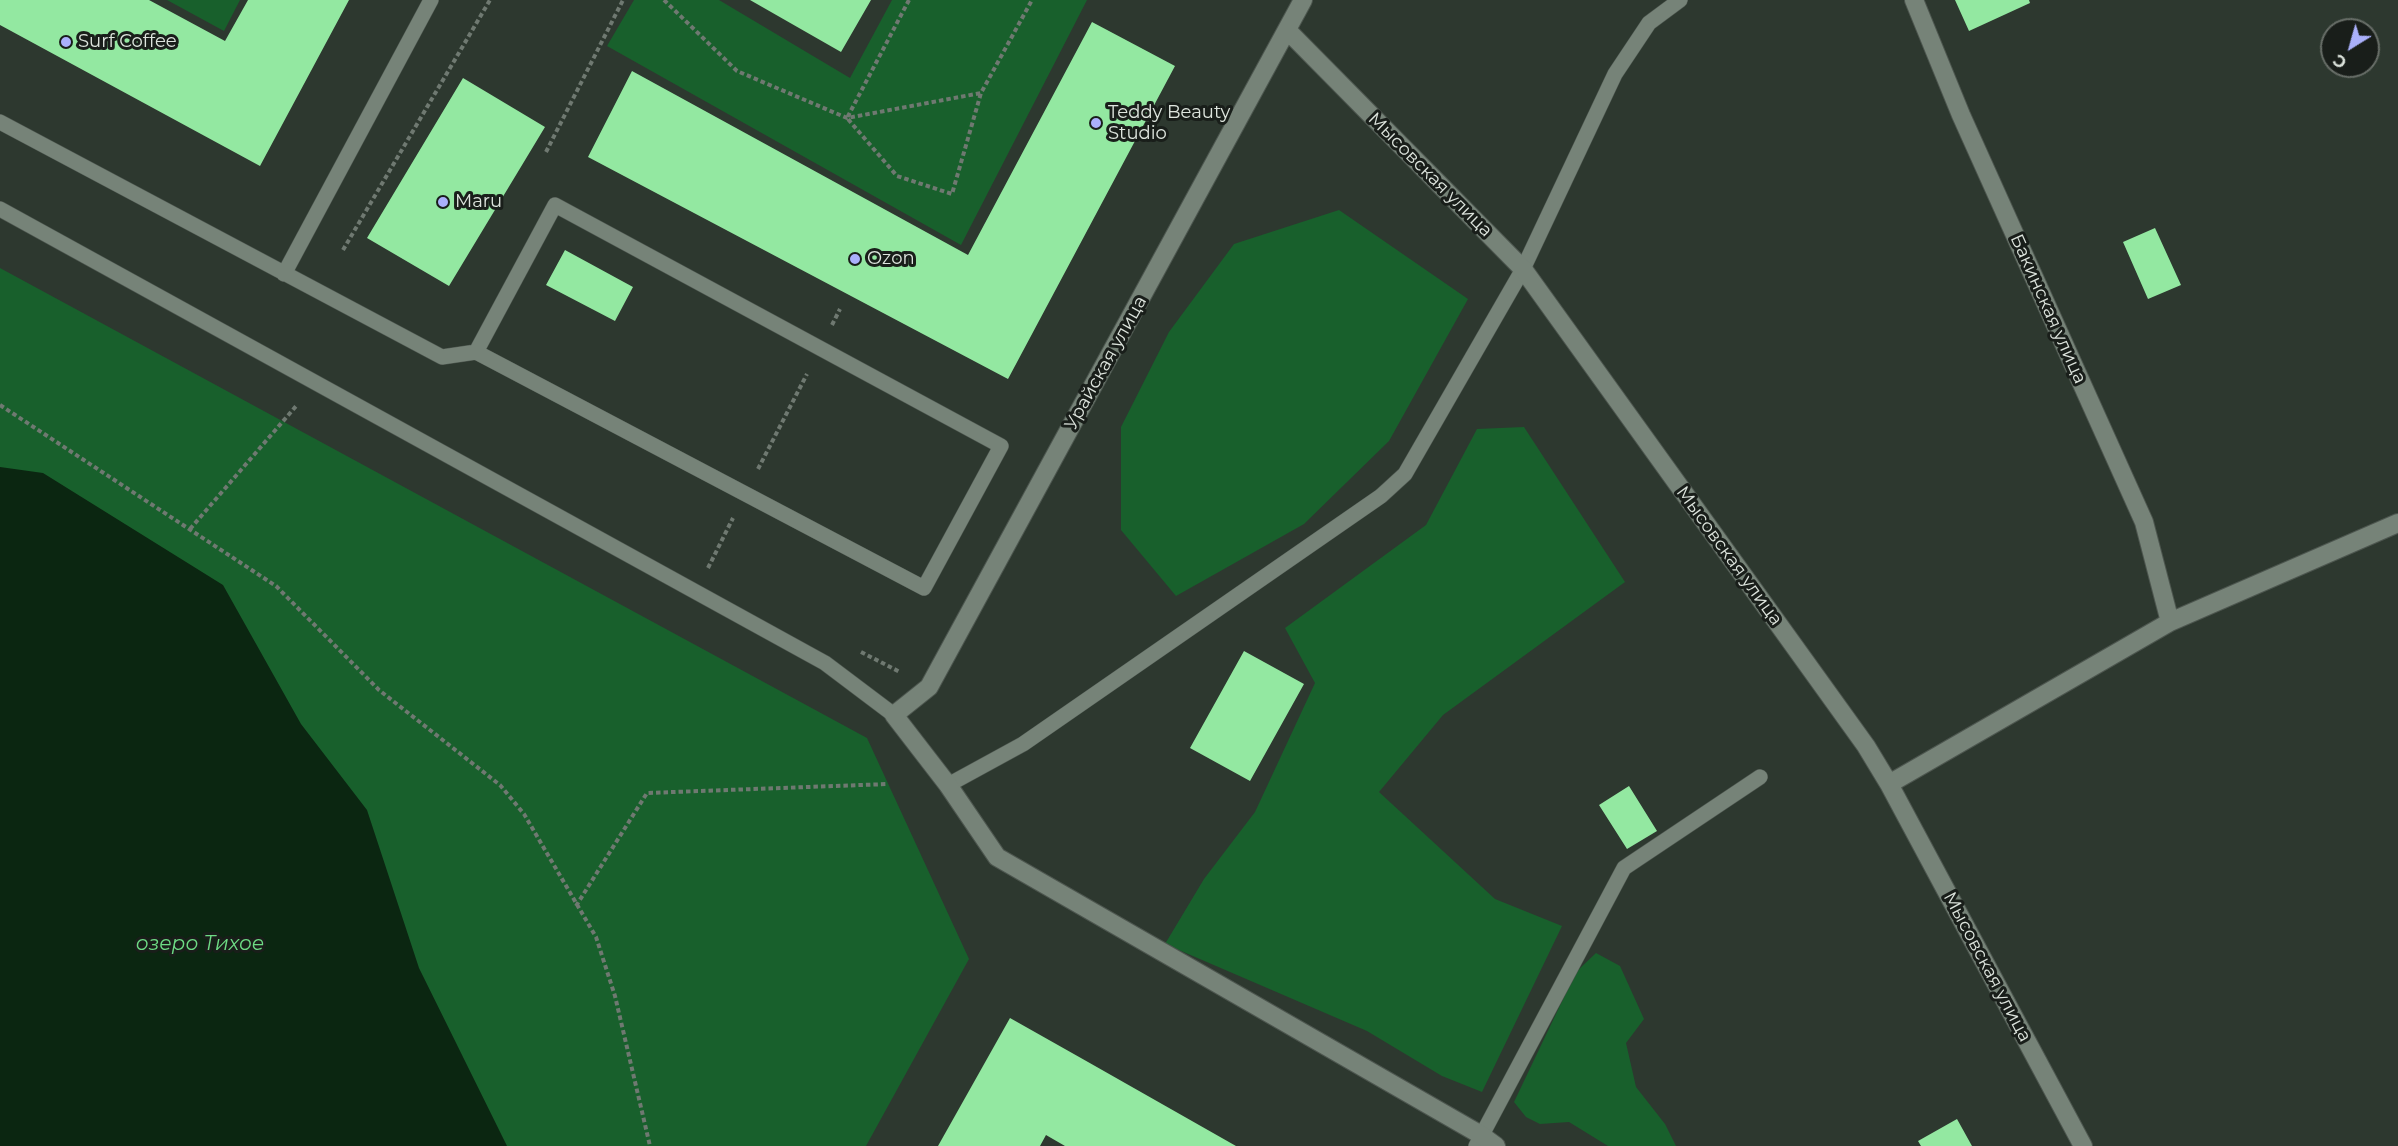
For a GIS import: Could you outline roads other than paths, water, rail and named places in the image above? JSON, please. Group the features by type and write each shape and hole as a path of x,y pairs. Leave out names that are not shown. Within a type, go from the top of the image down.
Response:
{"street":[{"name":"Урайская улица","path":"894,715 929,687 1303,0"},
{"name":"Бакинская улица","path":"1914,0 1961,115 2144,522 2170,621"},
{"name":"Мысовская улица","path":"1287,30 1523,269 1866,746 1889,784 2083,1146"},
{"path":"1889,784 2170,621 2398,523"},
{"path":"894,715 948,785 997,857 1484,1142"}],"lane":[{"path":"284,274 431,0"},
{"path":"948,785 1023,744 1381,496 1405,474 1523,269 1615,74 1649,22 1680,0"},
{"path":"0,122 442,357 476,352 924,588 1001,446 555,206 476,352"},
{"path":"0,209 825,663 894,715"},
{"path":"1484,1142 1624,868 1760,777"}],"water":[{"name":"озеро Тихое","path":"0,467 43,473 223,585 301,724 367,810 419,968 507,1146 0,1146"}],"place":[{"name":"Surf Coffee","path":"66,42"},
{"name":"Teddy Beauty Studio","path":"1096,123"},
{"name":"Maru","path":"443,202"},
{"name":"Ozon","path":"855,259"}]}
